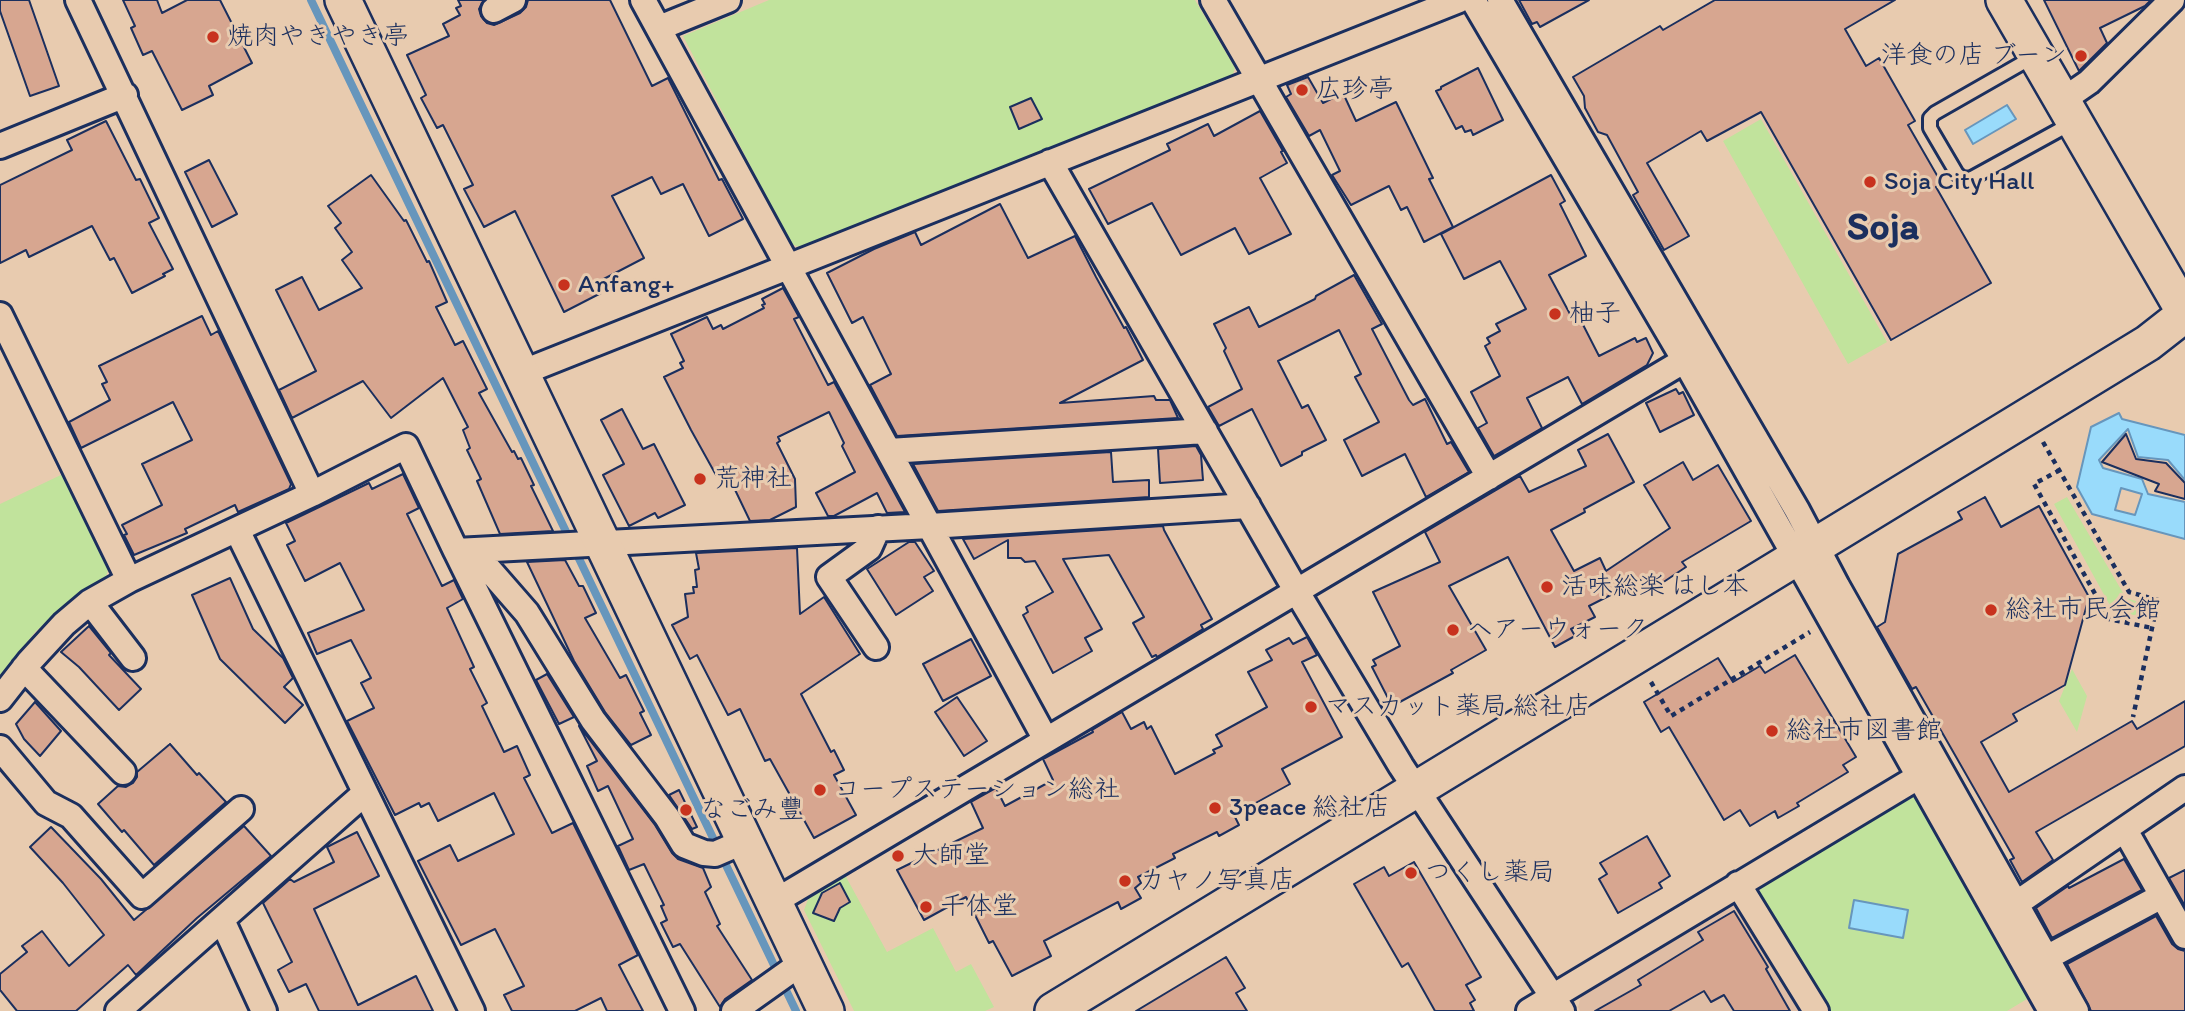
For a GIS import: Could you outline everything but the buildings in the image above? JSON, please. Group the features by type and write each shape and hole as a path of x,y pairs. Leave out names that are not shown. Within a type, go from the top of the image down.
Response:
{"street":[{"path":"78,0 312,494"},
{"path":"343,0 521,373 582,545 728,848 774,902 787,973 826,1011"},
{"path":"643,0 1046,740"},
{"path":"659,29 728,0"},
{"path":"1213,0 1489,477"},
{"path":"521,373 1459,0"},
{"path":"1473,0 1694,355"},
{"path":"1500,0 1694,355 2007,910 2051,1011"},
{"path":"1053,1011 2148,343 2185,314 2004,0"},
{"path":"2069,111 2089,82 2172,0"},
{"path":"0,146 125,95"},
{"path":"1050,162 1297,592 1415,788 1557,1004"},
{"path":"0,315 129,580"},
{"path":"774,902 1694,355"},
{"path":"889,451 1205,431"},
{"path":"0,699 64,624 90,601 406,446 682,1011"},
{"path":"456,551 1248,506"},
{"path":"876,647 829,577 869,548 878,528"},
{"path":"237,530 472,1011"},
{"path":"456,551 486,566 527,613 593,720 667,817 684,845 704,853 728,848"},
{"path":"1806,551 1832,619 1929,770"},
{"path":"90,601 133,658"},
{"path":"24,668 123,772"},
{"path":"0,748 46,803 71,816 142,896 241,809"},
{"path":"1529,1011 1557,1004 1738,884 1929,770"},
{"path":"2007,910 2185,788"},
{"path":"118,1011 365,793"},
{"path":"2125,830 2185,936"},
{"path":"1738,884 1816,1011"},
{"path":"2046,958 2162,896"},
{"path":"2007,910 2046,958 2076,1011"},
{"path":"222,920 264,1011"},
{"path":"734,1011 787,973"}],"lane":[{"path":"2037,55 1935,113 1929,121 1931,130 1957,174 1967,179 2069,111"}],"path":[{"path":"2043,441 2129,592 2158,600 2133,717"},
{"path":"2060,470 2034,484 2109,619 2152,628"},
{"path":"1649,679 1671,716 1832,619"}],"shaded area":[{"path":"1723,905 1742,907 1803,1011 1580,1011 1578,1007 1582,993"}],"green space":[{"path":"769,0 1195,0 1235,68 1232,77 807,250 791,244 683,36"},
{"path":"1761,119 1887,342 1848,364 1723,141"},
{"path":"65,473 110,564 105,580 36,631 0,676 0,504"},
{"path":"2067,497 2126,598 2142,603 2139,616 2113,611 2054,504"},
{"path":"2072,669 2087,696 2077,732 2059,701"},
{"path":"1908,792 1925,798 2032,996 2007,1011 1831,1011 1759,894 1763,881"},
{"path":"845,875 887,952 933,928 956,972 971,964 994,1007 985,1011 854,1011 804,910 810,894"}],"water":[{"path":"2007,105 2016,119 1973,144 1965,130"},
{"path":"2119,413 2122,419 2185,435 2185,480 2168,460 2138,457 2128,429 2099,460 2103,468 2142,479 2148,494 2185,502 2185,539 2092,514 2077,487 2091,427","holes":["2121,488 2142,494 2135,515 2115,510"]},
{"path":"1854,900 1908,910 1903,938 1849,928"}],"waterway":[{"path":"311,0 796,1011"}],"place":[{"name":"焼肉やきやき亭","path":"213,37"},
{"name":"洋食の店 ブーン","path":"2081,56"},
{"name":"広珍亭","path":"1302,90"},
{"name":"Soja City Hall","path":"1870,182"},
{"name":"Anfang+","path":"564,285"},
{"name":"柚子","path":"1555,314"},
{"name":"荒神社","path":"700,479"},
{"name":"活味総楽 はし本","path":"1547,587"},
{"name":"総社市民会館","path":"1991,610"},
{"name":"ヘアーウォーク","path":"1453,630"},
{"name":"マスカット薬局 総社店","path":"1311,707"},
{"name":"総社市図書館","path":"1772,731"},
{"name":"コープステーション総社","path":"820,790"},
{"name":"3peace 総社店","path":"1215,808"},
{"name":"なごみ豐","path":"686,810"},
{"name":"大師堂","path":"898,856"},
{"name":"つくし薬局","path":"1411,873"},
{"name":"カヤノ写真店","path":"1125,881"},
{"name":"千体堂","path":"926,907"}],"district":[{"name":"Soja","path":"1883,229"}]}
